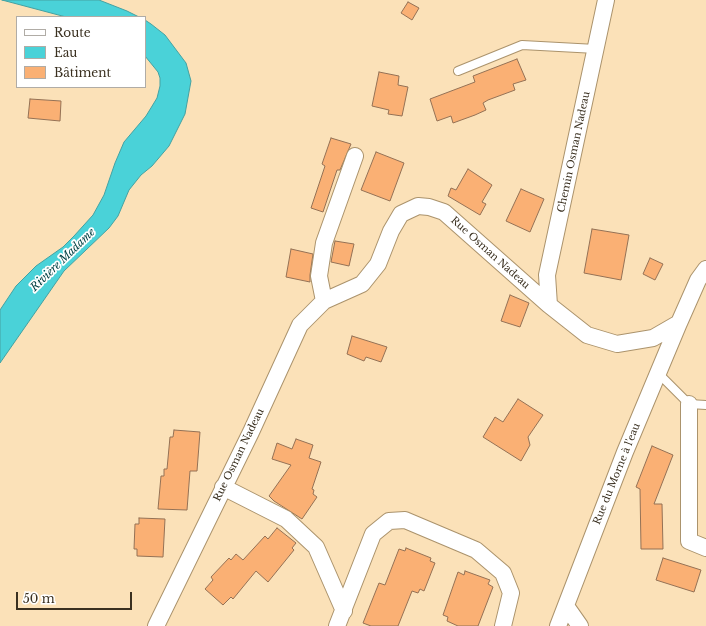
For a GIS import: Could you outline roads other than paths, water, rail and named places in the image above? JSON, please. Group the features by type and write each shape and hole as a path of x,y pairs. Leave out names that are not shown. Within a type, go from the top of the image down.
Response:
{"street":[{"name":"Chemin Osman Nadeau","path":"549,305 547,275 606,0"},
{"path":"324,301 319,276 324,243 355,156"},
{"name":"Rue Osman Nadeau","path":"156,626 251,432 300,325 324,301 362,284 378,264 391,231 401,214 418,206 429,207 444,212 549,305 587,335 617,344 653,338 679,323"},
{"path":"679,323 698,280 706,269"},
{"name":"Rue du Morne à l'eau","path":"558,626 624,452 679,323"},
{"path":"689,404 689,541 706,548"},
{"path":"223,487 286,519 316,547 344,611"},
{"path":"338,626 373,534 389,521 405,520 476,550 504,573 511,593 503,626"},
{"path":"566,606 580,626"}],"lane":[{"path":"458,71 522,45 596,49"},
{"path":"658,373 689,404 706,405"}],"water":[{"path":"2,0 99,0 137,16 62,16"},
{"name":"Rivière Madame","path":"146,21 165,35 186,63 191,81 185,114 169,146 152,166 141,175 129,190 118,216 109,228 64,271 0,363 0,310 16,286 36,266 63,247 93,215 104,195 124,142 146,116 157,98 160,86 158,72 146,57"}]}
